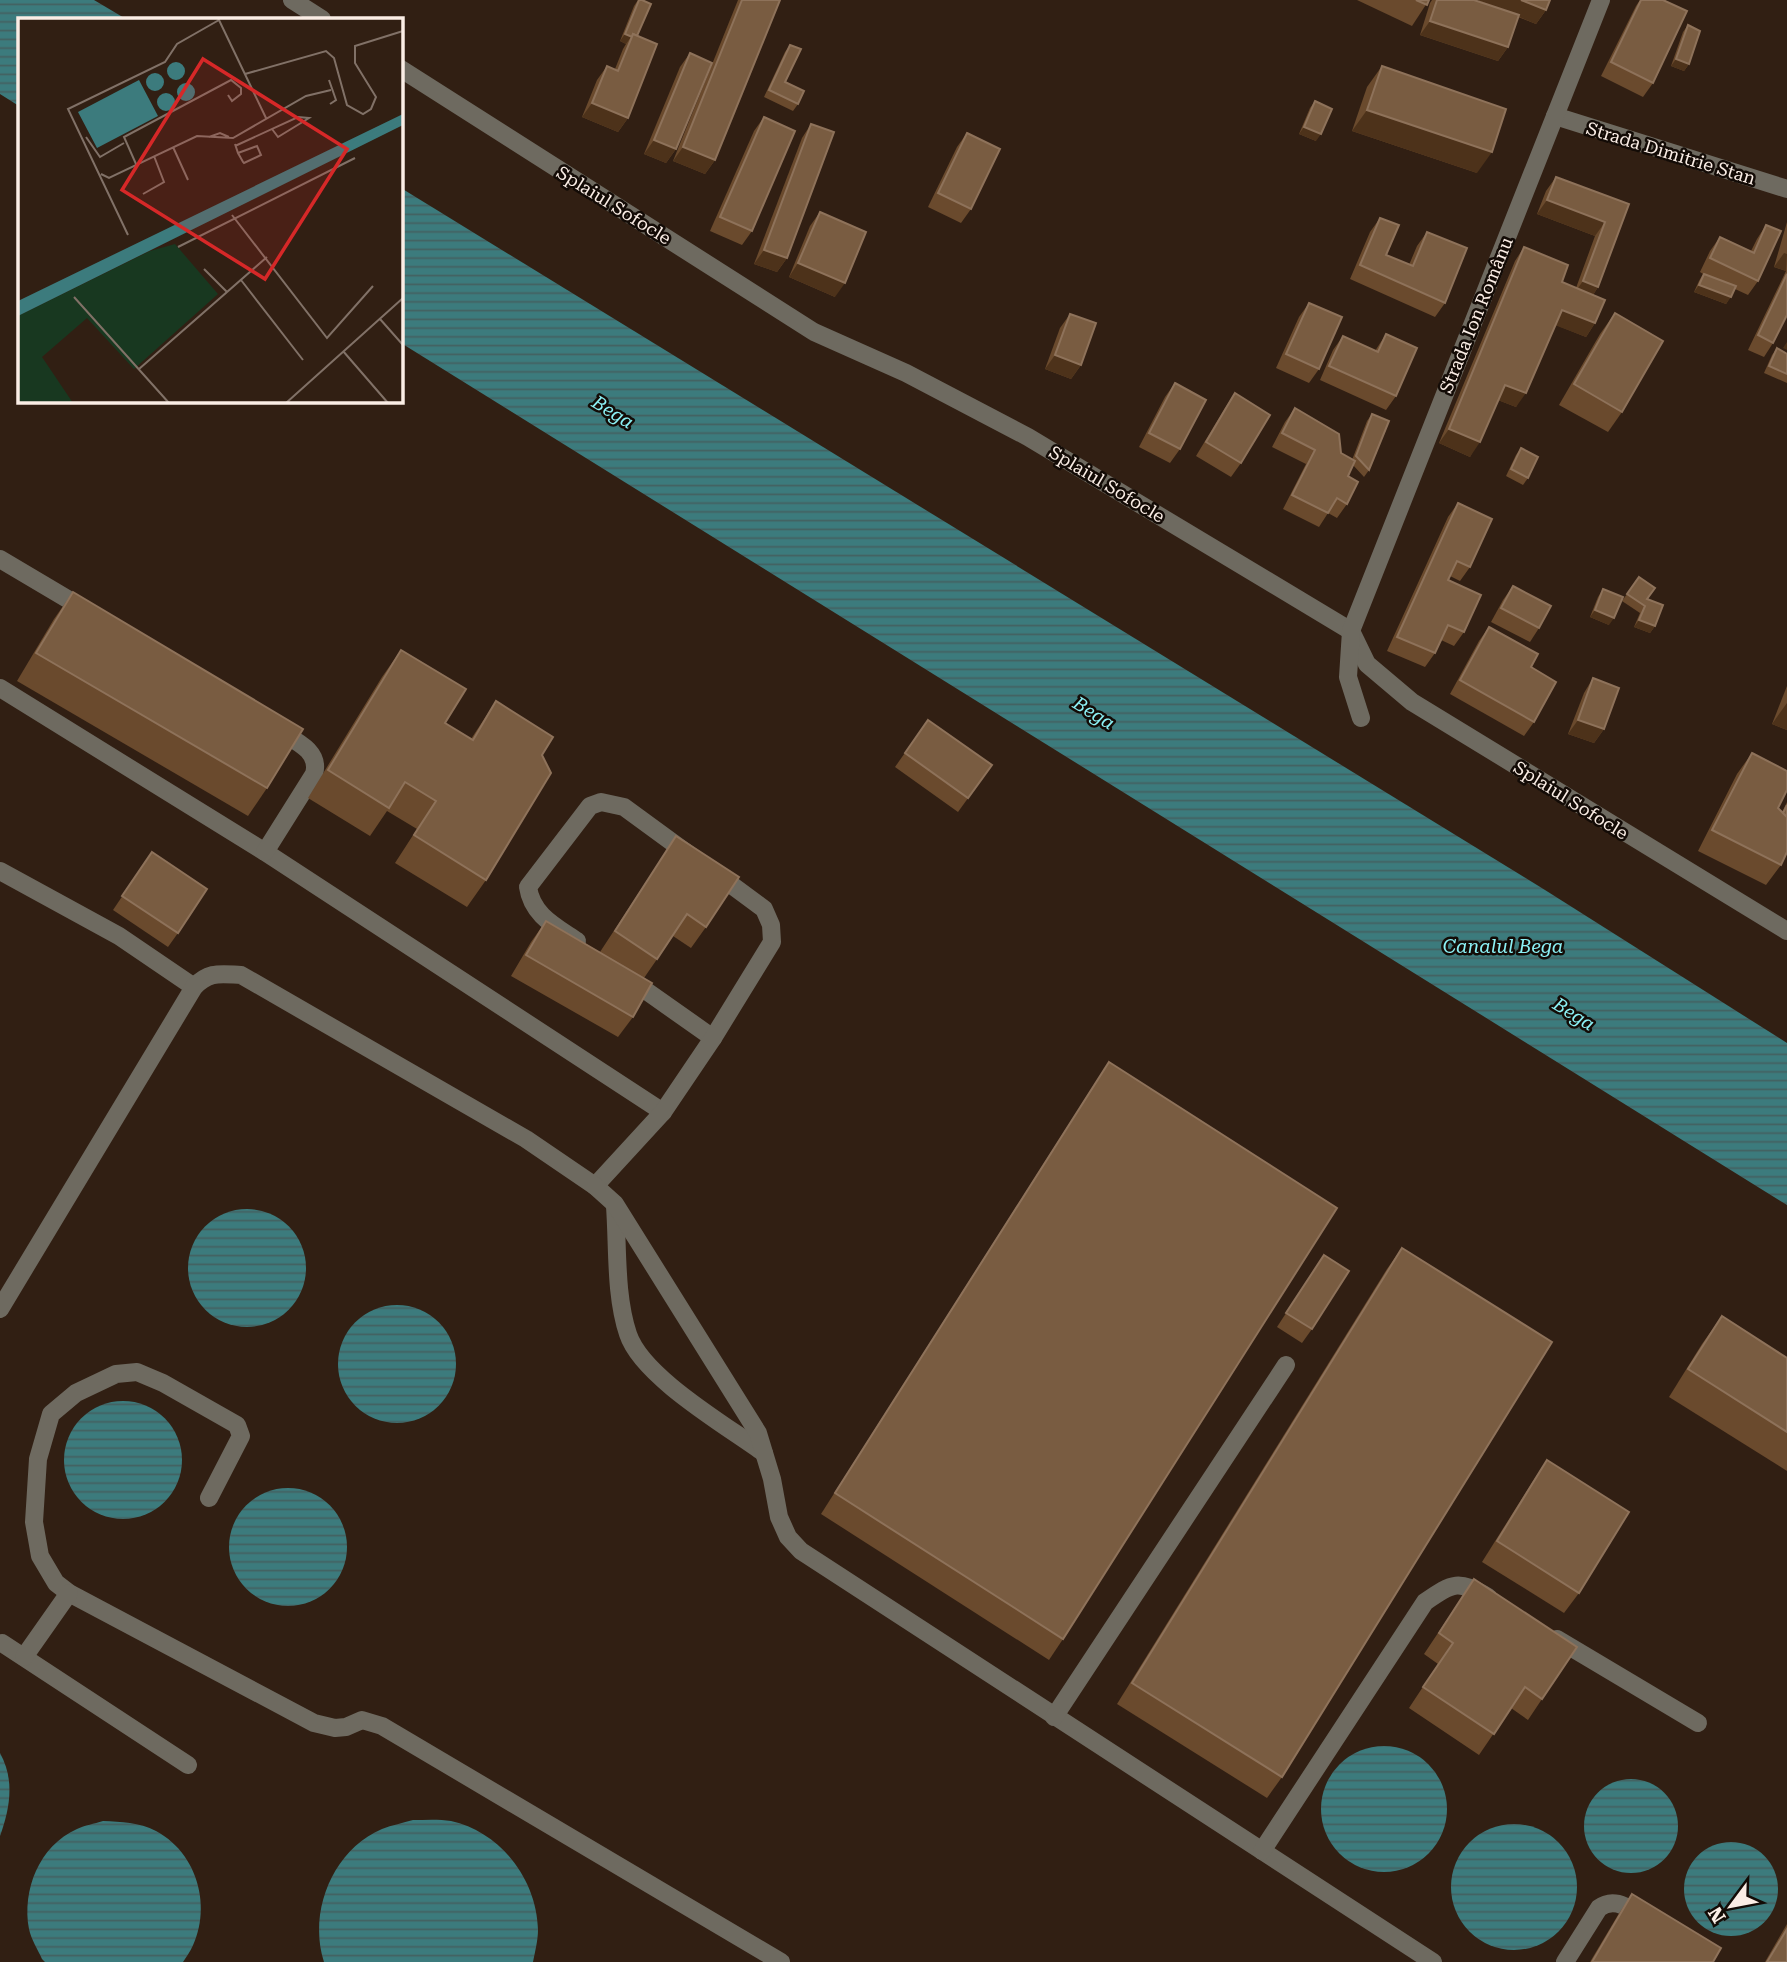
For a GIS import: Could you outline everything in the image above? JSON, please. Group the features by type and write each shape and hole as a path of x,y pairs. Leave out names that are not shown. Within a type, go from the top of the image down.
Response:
{"street":[{"path":"292,0 320,18"},
{"name":"Strada Ion Românu","path":"1361,718 1348,677 1351,631 1601,0"},
{"name":"Splaiul Sofocle","path":"402,70 814,332 906,373 1028,436 1351,631 1367,664 1412,702 1787,931"},
{"name":"Strada Dimitrie Stan","path":"1555,116 1787,189"},
{"path":"0,559 103,621"},
{"path":"0,688 265,852 663,1112"},
{"path":"264,722 310,751 316,766 314,774 265,852"},
{"path":"594,953 540,915 530,901 528,887 590,806 601,803 624,807 764,909 771,925 772,942 713,1038 663,1112 595,1186"},
{"path":"0,870 119,936 194,987"},
{"path":"615,969 713,1038"},
{"path":"0,1309 194,987 202,978 216,974 241,975 526,1139 595,1186 615,1203 758,1433 772,1479 779,1517 788,1537 801,1551 1433,1962"},
{"path":"615,1203 622,1304 629,1336 645,1363 660,1379 764,1453"},
{"path":"1055,1717 1286,1365"},
{"path":"209,1498 241,1436 237,1426 163,1383 137,1372 116,1374 76,1393 51,1414 38,1460 34,1522 40,1556 56,1583 69,1593 314,1723 335,1728 346,1727 362,1720 382,1726 781,1962"},
{"path":"1262,1851 1425,1602 1453,1586 1467,1585 1502,1606"},
{"path":"24,1657 69,1593"},
{"path":"1548,1633 1698,1723"},
{"path":"2,1643 188,1765"},
{"path":"1565,1962 1599,1908 1607,1902 1615,1901 1656,1923"}],"water":[{"path":"0,0 94,0 124,18 18,18 18,105 0,94"},
{"name":"Canalul Bega","path":"402,189 1545,890 1787,1043 1787,1205 402,344"},
{"path":"247,1209 270,1214 289,1226 301,1245 306,1268 301,1291 289,1310 270,1322 247,1327 224,1322 205,1310 193,1291 188,1268 193,1245 205,1226 224,1214"},
{"path":"397,1305 420,1310 439,1322 451,1341 456,1364 451,1387 439,1406 420,1418 397,1423 374,1418 355,1406 343,1387 338,1364 343,1341 355,1322 374,1310"},
{"path":"123,1401 146,1406 165,1418 177,1437 182,1460 177,1483 165,1502 146,1514 123,1519 100,1514 81,1502 69,1483 64,1460 69,1437 81,1418 100,1406"},
{"path":"288,1488 311,1493 330,1505 342,1524 347,1547 342,1570 330,1589 311,1601 288,1606 265,1601 246,1589 234,1570 229,1547 234,1524 246,1505 265,1493"},
{"path":"1384,1746 1408,1751 1429,1764 1442,1785 1447,1809 1442,1833 1429,1854 1408,1867 1384,1872 1360,1867 1339,1854 1326,1833 1321,1809 1326,1785 1339,1764 1360,1751"},
{"path":"0,1753 8,1773 9,1794 0,1836"},
{"path":"1631,1779 1649,1783 1664,1793 1674,1808 1678,1826 1674,1844 1664,1859 1649,1869 1631,1873 1613,1869 1598,1859 1588,1844 1584,1826 1588,1808 1598,1793 1613,1783"},
{"path":"413,1820 446,1820 469,1827 486,1836 513,1861 531,1893 536,1911 538,1934 533,1962 324,1962 319,1924 328,1885 337,1867 364,1839 382,1829"},
{"path":"103,1821 150,1828 172,1842 185,1856 194,1873 201,1909 193,1946 183,1962 45,1962 42,1959 30,1933 27,1914 36,1871 52,1846 64,1837 80,1828"},
{"path":"1514,1824 1538,1829 1559,1842 1572,1863 1577,1887 1572,1911 1559,1932 1538,1945 1514,1950 1490,1945 1469,1932 1456,1911 1451,1887 1456,1863 1469,1842 1490,1829"},
{"path":"1731,1842 1749,1846 1764,1856 1774,1871 1778,1889 1774,1907 1764,1922 1749,1932 1731,1936 1713,1932 1698,1922 1688,1907 1684,1889 1688,1871 1698,1856 1713,1846"}],"building":[{"path":"639,0 651,4 637,36 633,34 632,37 625,34"},
{"path":"742,0 780,0 715,160 683,147"},
{"path":"1416,0 1429,0 1427,5"},
{"path":"1437,0 1474,0 1519,15 1508,47 1430,21"},
{"path":"1521,0 1550,0 1546,10"},
{"path":"1641,0 1663,0 1687,11 1653,83 1611,62"},
{"path":"1688,25 1700,31 1689,64 1676,59"},
{"path":"633,34 657,44 628,118 592,103 607,66 618,71"},
{"path":"790,45 801,49 785,82 804,91 798,104 769,90"},
{"path":"690,53 712,63 676,149 654,140"},
{"path":"1382,66 1506,109 1492,152 1367,110"},
{"path":"1315,101 1332,109 1321,134 1304,127"},
{"path":"764,117 795,131 752,231 720,217"},
{"path":"811,124 834,132 787,258 764,250"},
{"path":"967,133 1000,149 971,209 938,193"},
{"path":"1556,177 1629,204 1598,287 1583,281 1605,222 1547,200"},
{"path":"820,212 866,232 845,283 798,263"},
{"path":"1380,218 1399,225 1386,255 1413,266 1427,232 1467,248 1445,303 1360,265"},
{"path":"1766,225 1781,231 1758,281 1710,258 1720,237 1754,253"},
{"path":"1524,247 1568,265 1562,282 1605,300 1595,323 1562,310 1526,393 1505,385 1480,442 1449,429"},
{"path":"1704,274 1736,286 1731,297 1699,285"},
{"path":"1787,274 1787,315 1773,343 1758,335"},
{"path":"1309,303 1342,317 1319,369 1286,354"},
{"path":"1615,313 1663,341 1622,412 1574,384"},
{"path":"1070,314 1096,323 1081,365 1055,355"},
{"path":"1386,334 1417,348 1396,396 1329,366 1343,336 1378,352"},
{"path":"1777,348 1787,354 1787,374 1769,366"},
{"path":"1175,383 1206,400 1180,449 1149,433"},
{"path":"1235,393 1270,415 1241,463 1206,442"},
{"path":"1295,408 1339,434 1341,453 1355,461 1348,476 1358,482 1347,504 1337,498 1328,513 1292,495 1315,450 1282,433"},
{"path":"1372,414 1389,421 1369,470 1356,456"},
{"path":"1521,448 1538,457 1528,478 1511,469"},
{"path":"1458,503 1492,519 1470,567 1457,561 1448,580 1481,595 1464,632 1448,625 1435,653 1397,637"},
{"path":"1639,577 1655,588 1647,599 1663,605 1655,626 1639,620 1645,606 1627,594"},
{"path":"1513,586 1551,606 1539,628 1501,608"},
{"path":"1603,589 1623,597 1614,618 1595,610"},
{"path":"73,592 303,729 267,788 36,653"},
{"path":"1489,627 1538,654 1531,667 1556,682 1534,722 1460,680"},
{"path":"401,650 466,689 445,723 473,740 496,701 553,737 542,755 551,773 486,880 414,835 436,801 405,782 389,808 328,770"},
{"path":"1593,678 1619,688 1604,729 1578,720"},
{"path":"928,720 992,765 968,798 905,753"},
{"path":"1752,753 1787,771 1787,790 1778,808 1787,817 1787,852 1781,865 1712,830"},
{"path":"676,836 739,877 706,927 687,914 657,959 615,931"},
{"path":"152,852 207,889 178,933 122,896"},
{"path":"546,921 652,983 633,1017 526,955"},
{"path":"1109,1062 1337,1208 1063,1639 835,1493"},
{"path":"1402,1248 1552,1342 1282,1777 1132,1683"},
{"path":"1324,1255 1349,1271 1312,1329 1286,1313"},
{"path":"1722,1316 1787,1358 1787,1432 1688,1369"},
{"path":"1547,1460 1629,1512 1579,1593 1497,1541"},
{"path":"1474,1579 1577,1647 1542,1699 1525,1687 1494,1734 1423,1687 1453,1643 1439,1633"},
{"path":"1632,1894 1721,1948 1713,1962 1592,1962"},
{"path":"1787,1929 1787,1962 1767,1962"}],"water label":[{"name":"Bega","path":"613,412"},
{"name":"Bega","path":"1094,713"},
{"name":"Bega","path":"1574,1014"}]}
